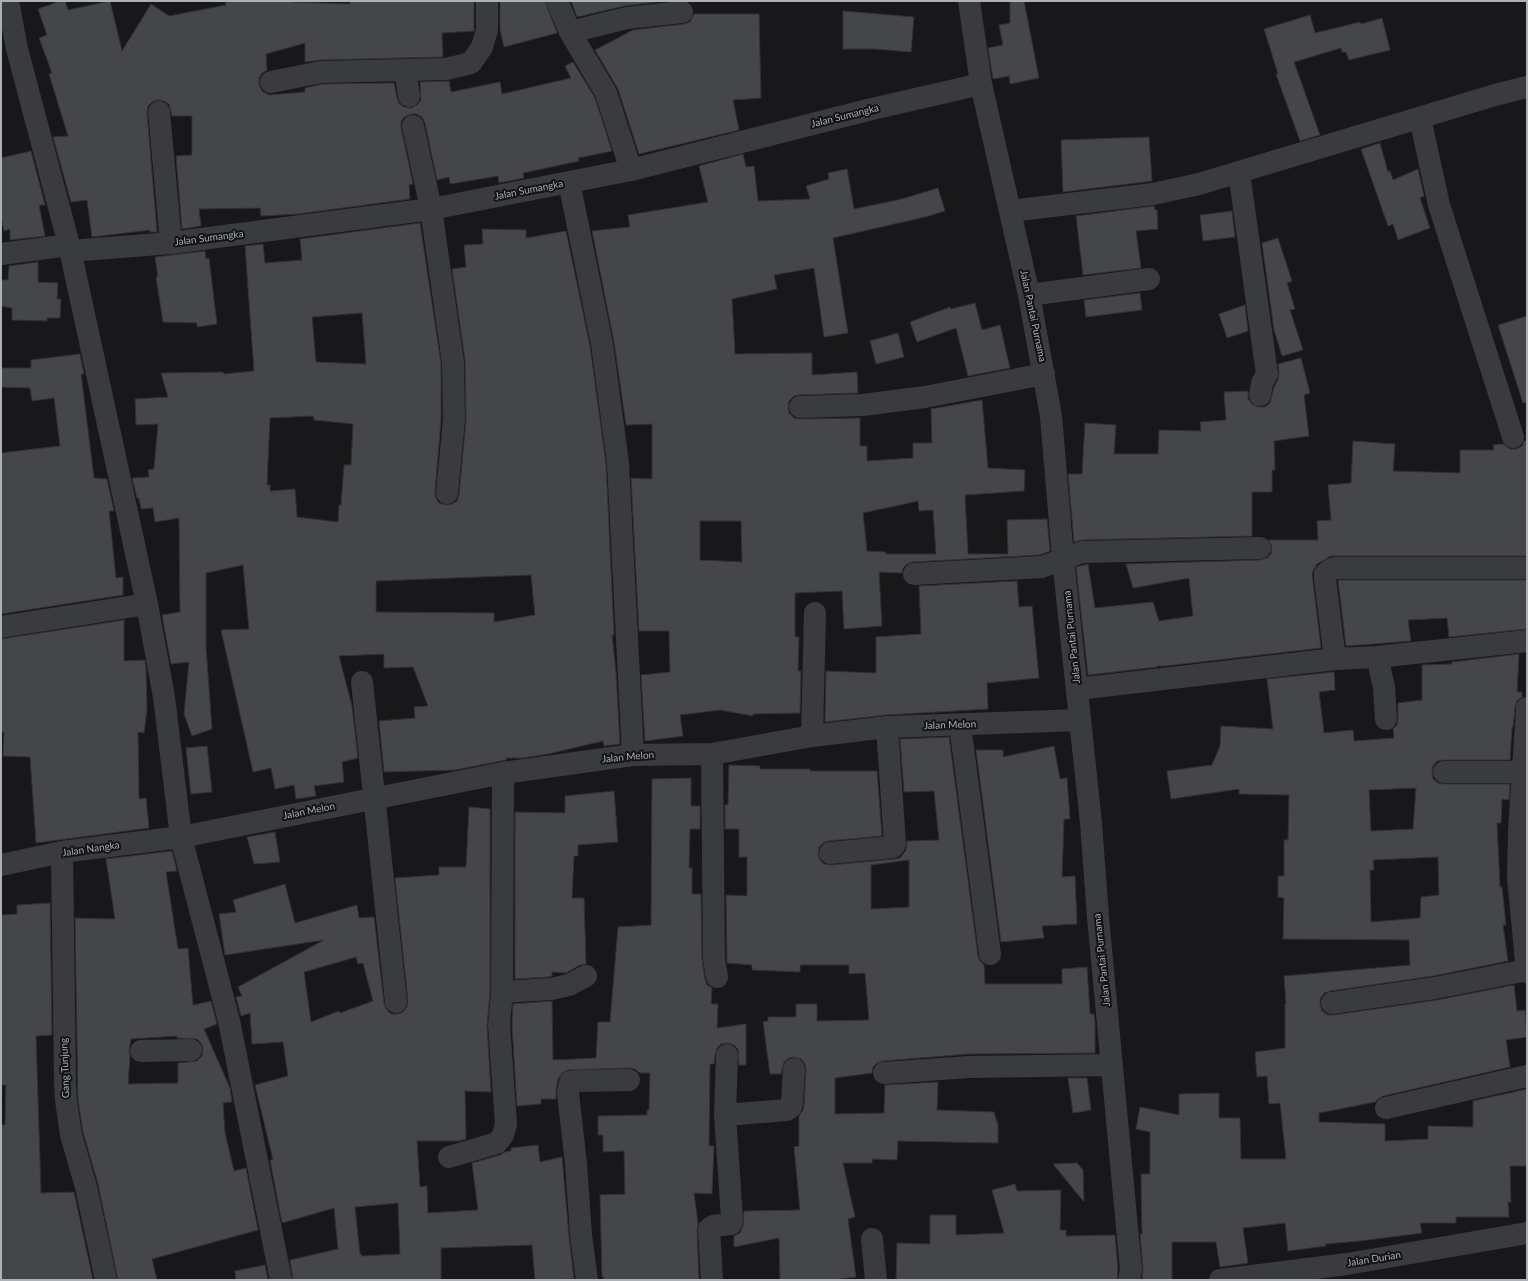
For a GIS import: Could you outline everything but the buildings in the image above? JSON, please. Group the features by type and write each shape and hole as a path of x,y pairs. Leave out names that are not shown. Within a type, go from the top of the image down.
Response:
{"street":[{"path":"8,1 9,50 69,248 147,604 164,697 181,837 229,1022 281,1280"},
{"path":"271,82 321,72 446,70 471,62 482,47 487,30 488,1"},
{"path":"558,1 570,32 606,93 631,170"},
{"name":"Jalan Pantai Purnama","path":"969,1 981,84 1029,295 1051,416 1063,559 1080,720 1131,1270 1129,1280"},
{"path":"570,32 627,18 682,12"},
{"path":"405,70 409,96"},
{"name":"Jalan Sumangka","path":"1,254 69,248 171,243 431,209 631,170 864,111 981,84"},
{"path":"1010,211 1154,194 1199,184 1527,87"},
{"path":"159,112 171,243"},
{"path":"1420,118 1439,205 1513,437"},
{"path":"413,126 431,209 453,362 454,420 447,494"},
{"path":"1239,172 1267,374 1262,383 1260,395"},
{"path":"569,182 602,344 618,463 633,755"},
{"path":"1029,295 1149,279"},
{"path":"800,407 863,405 925,397 1044,374"},
{"path":"914,574 1042,567 1082,552 1260,548"},
{"path":"1335,659 1325,579 1325,574 1330,570 1335,568 1526,568"},
{"path":"1,627 147,604"},
{"path":"812,736 815,613"},
{"path":"1077,689 1335,659 1377,657 1527,642"},
{"path":"1377,657 1384,687 1386,719"},
{"path":"362,682 396,1002"},
{"path":"1332,1003 1435,988 1527,971 1518,878 1519,831 1527,708"},
{"name":"Jalan Melon","path":"181,837 374,798 503,774 633,755 712,754 812,736 887,727 1080,720"},
{"path":"960,725 990,954"},
{"path":"830,853 893,847 895,844 887,727"},
{"path":"712,754 714,959 717,977"},
{"path":"1444,772 1524,772"},
{"path":"449,1157 497,1143 503,1134 506,1124 499,1025 502,992 503,774"},
{"name":"Jalan Nangka","path":"1,865 62,852 181,837"},
{"name":"Gang Tunjung","path":"62,852 66,1100 71,1135 86,1187 106,1280"},
{"path":"502,992 551,989 569,985 586,976"},
{"path":"141,1051 191,1050"},
{"path":"712,1280 709,1229 713,1226 730,1224 732,1219 725,1115 727,1055"},
{"path":"884,1073 968,1067 1112,1065"},
{"path":"725,1115 787,1110 791,1106 792,1102 794,1069"},
{"path":"1386,1108 1527,1076"},
{"path":"586,1280 568,1093 570,1082 629,1080"},
{"name":"Jalan Durian","path":"1220,1280 1347,1272 1527,1234"},
{"path":"872,1239 876,1280"}]}
